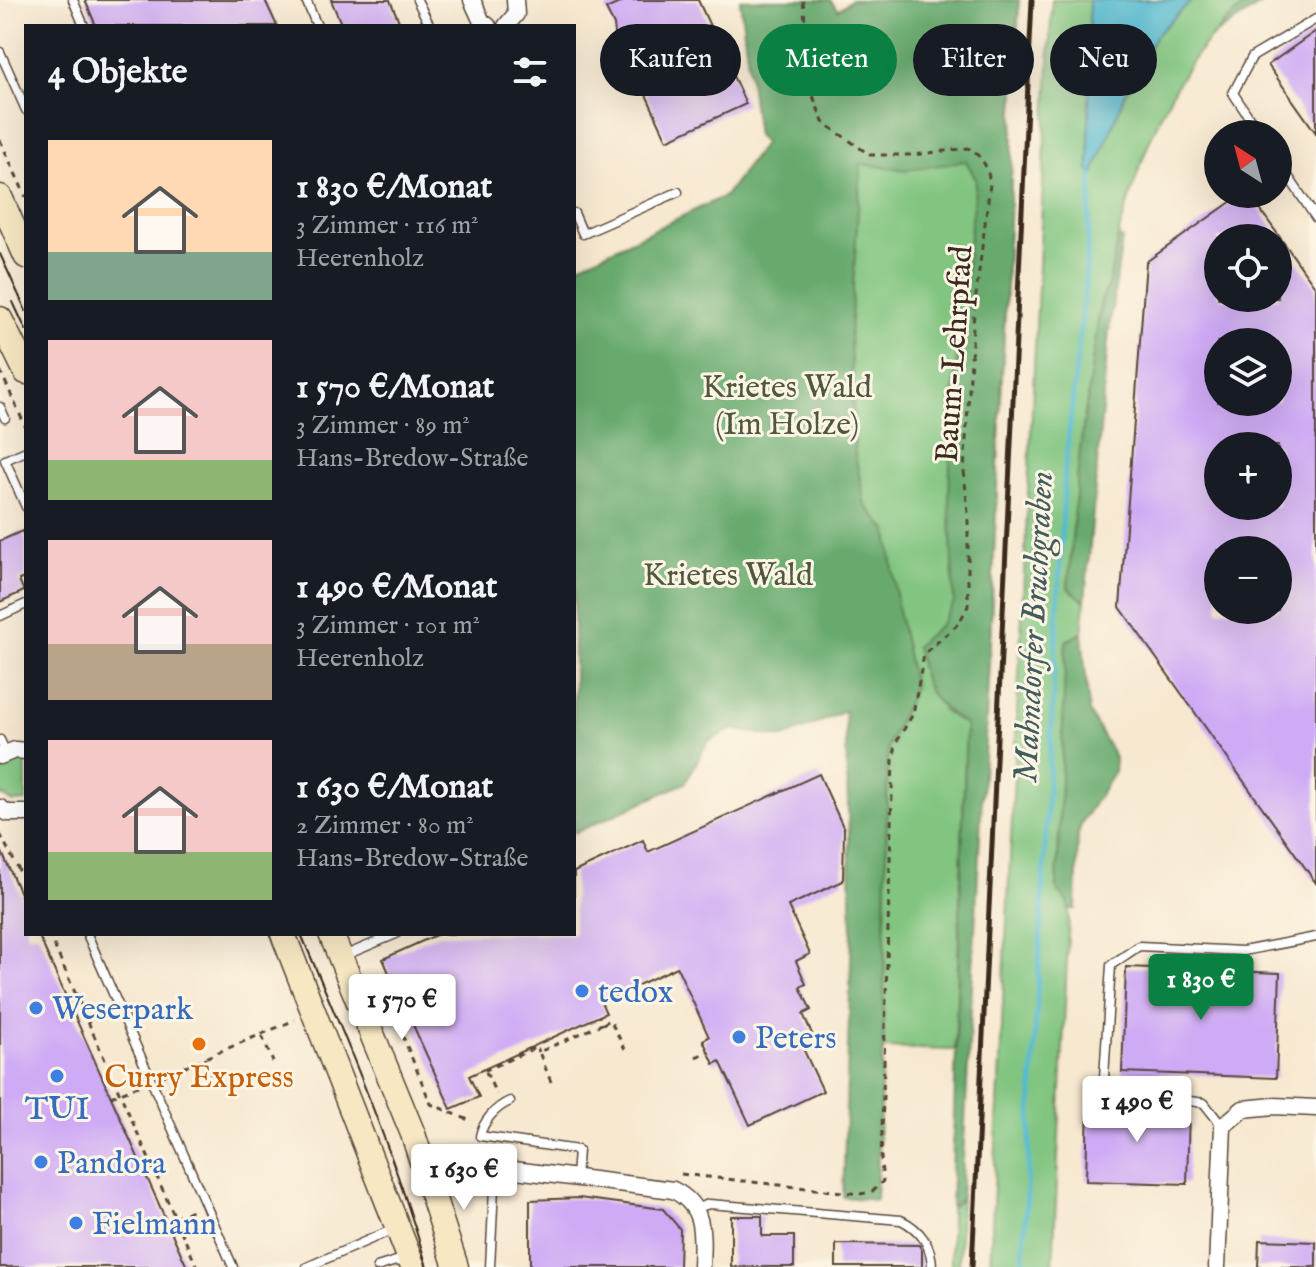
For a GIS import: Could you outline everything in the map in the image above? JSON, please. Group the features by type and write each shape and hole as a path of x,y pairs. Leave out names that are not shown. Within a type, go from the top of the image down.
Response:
{"main road":[{"path":"0,197 24,251"},
{"path":"0,319 24,368"},
{"path":"284,936 413,1266"},
{"path":"332,936 426,1169 456,1267"}],"street":[{"path":"472,0 485,24"},
{"path":"508,24 516,14 515,0"},
{"path":"2,750 24,751"},
{"path":"0,808 23,817"},
{"path":"1217,1267 1223,1126 1243,1109 1274,1106 1316,1108"},
{"path":"426,1169 452,1162 663,1187 682,1194 697,1208 702,1224 701,1267"}],"lane":[{"path":"73,0 83,24"},
{"path":"306,0 316,24"},
{"path":"417,0 429,24"},
{"path":"1251,120 1233,93 1252,57 1316,19"},
{"path":"0,52 24,106"},
{"path":"1292,182 1316,218"},
{"path":"576,218 583,234 678,192"},
{"path":"0,407 5,418"},
{"path":"24,452 5,460 24,503"},
{"path":"0,616 24,605"},
{"path":"88,936 233,1267"},
{"path":"341,957 391,936"},
{"path":"1223,1126 1204,1103 1119,1091 1104,1078 1111,965 1139,946 1243,951 1316,937"},
{"path":"505,1103 482,1125 480,1136 578,1150 576,1178"},
{"path":"490,1267 495,1168"},
{"path":"697,1208 709,1204 901,1220 914,1226 932,1252 932,1267"},
{"path":"307,1267 399,1227"},
{"path":"377,1267 396,1261 413,1266"}],"path":[{"name":"Baum-Lehrpfad","path":"681,1174 860,1194 872,1192 883,1181 881,1163 893,759 897,741 913,714 924,654 959,623 968,606 968,513 964,471 974,311 990,184 989,169 980,155 968,148 912,155 870,155 823,122 812,93 803,0"},
{"path":"0,140 24,193"},
{"path":"0,370 24,424"},
{"path":"0,834 24,880"},
{"path":"50,936 197,1267"},
{"path":"381,1018 405,1007"},
{"path":"111,1097 314,1012"},
{"path":"393,1013 431,1104 482,1125"},
{"path":"599,1016 602,1024"},
{"path":"539,1052 610,1020 625,1049"},
{"path":"261,1034 273,1062"},
{"path":"505,1103 485,1069 537,1047 551,1082"},
{"path":"696,1057 708,1052"},
{"path":"204,1058 217,1086"}],"green space":[{"name":"Krietes Wald","path":"740,0 830,0 838,10 851,0 1019,0 1018,24 913,24 913,96 1015,96 989,663 942,710 966,725 955,1050 883,1048 888,746 913,689 845,710 784,738 733,729 708,741 685,783 576,832 576,267 725,196 764,143 757,135"},
{"name":"Krietes Wald","path":"740,0 830,0 838,10 851,0 1019,0 1018,24 913,24 913,96 1015,96 961,1199 951,1208 966,725 943,708 930,693 916,646 940,625 954,603 949,495 952,404 976,179 966,161 907,170 861,164 850,333 855,454 865,505 888,531 898,610 914,687 888,746 883,1048 876,1200 843,1197 852,930 845,711 784,738 733,729 708,741 685,783 576,832 576,267 725,196 764,143 757,135"},
{"path":"1052,0 1089,0 1089,24 1051,24"},
{"path":"1192,0 1254,0 1227,21 1204,46 1168,102 1141,164 1101,300 1080,449 1068,588 1085,601 1082,633 1066,641 1057,889 1068,902 1069,914 1053,1267 990,1267 1050,41 1050,96 1089,96 1089,167 1092,177 1124,96 1157,96 1157,34"},
{"path":"1254,0 1268,0 1210,38 1238,11"},
{"path":"1118,236 1122,239 1109,330 1085,601 1068,588 1080,449 1101,300 1108,288"},
{"path":"1082,633 1089,712 1115,758 1114,772 1082,822 1078,835 1076,909 1069,909 1068,902 1057,890 1066,641"},
{"path":"12,760 24,761 24,801 12,802 0,794 0,769"},
{"path":"961,1199 959,1267 951,1267 951,1208"}],"water":[{"path":"1089,0 1192,0 1157,34 1157,24 1089,24"},
{"path":"1089,96 1124,96 1092,178 1089,168"}],"building":[{"path":"85,0 265,0 276,24 95,24"},
{"path":"331,0 390,0 400,24 341,24"},
{"path":"626,0 698,0 709,24 614,24 606,9"},
{"path":"1316,31 1316,133 1268,65"},
{"path":"741,93 746,104 667,140 647,96 741,96"},
{"path":"1222,208 1259,208 1270,224 1204,224 1204,312 1292,312 1292,254 1316,288 1316,883 1120,607 1146,262"},
{"path":"22,531 24,536 24,578 19,580 24,591 0,602 0,541"},
{"path":"819,774 844,829 843,881 788,906 810,954 796,961 806,984 800,987 811,1010 803,1014 813,1036 800,1042 823,1091 750,1125 720,1061 714,1064 703,1040 709,1037 677,967 601,1002 606,1013 469,1076 479,1097 451,1109 409,1016 391,1024 383,1006 400,998 383,959 434,936 576,936 576,871 643,840 648,852"},
{"name":"Weserpark","path":"0,848 24,902 24,936 39,936 187,1267 0,1267"},
{"path":"1126,967 1280,973 1276,1078 1122,1072"},
{"path":"1088,1104 1189,1108 1187,1184 1086,1181"},
{"path":"579,1198 663,1209 680,1229 679,1267 530,1267 530,1200"},
{"path":"731,1216 762,1216 762,1236 794,1236 794,1267 731,1267"},
{"path":"1259,1240 1316,1242 1316,1267 1258,1267"},
{"path":"836,1244 919,1245 922,1267 836,1267"}],"waterway":[{"name":"Mahndorfer Bruchgraben","path":"1023,1267 1065,468 1085,286 1092,175"}],"tram line":[{"path":"0,254 24,307"},
{"path":"13,302 24,326"},
{"path":"302,936 385,1140 427,1267"}],"railway":[{"path":"972,1267 1032,0"}],"place":[{"name":"tedox","path":"582,991"},
{"name":"Weserpark","path":"36,1008"},
{"name":"Peters","path":"739,1037"},
{"name":"Curry Express","path":"199,1044"},
{"name":"TUI","path":"57,1076"},
{"name":"Pandora","path":"41,1162"},
{"name":"Fielmann","path":"76,1223"}],"park label":[{"name":"Krietes Wald (Im Holze)","path":"787,404"}]}
